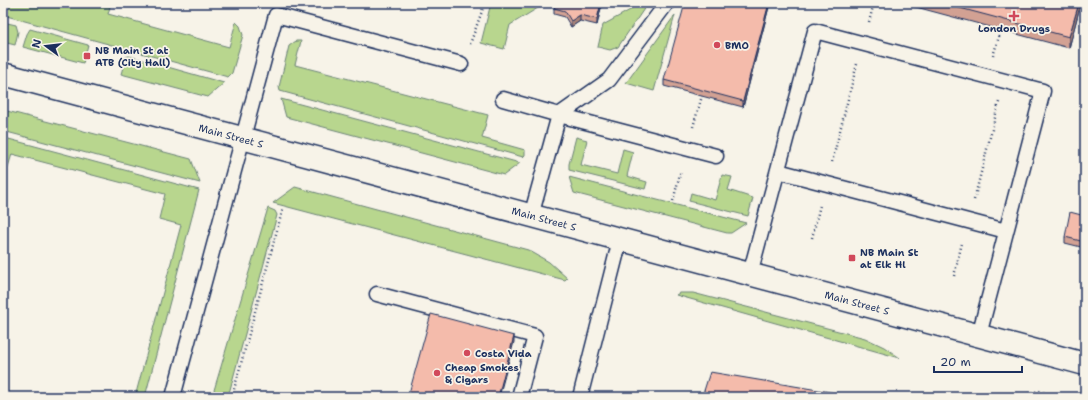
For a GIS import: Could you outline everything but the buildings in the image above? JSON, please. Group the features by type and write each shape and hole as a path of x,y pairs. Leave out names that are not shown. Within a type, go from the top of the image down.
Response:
{"main road":[{"name":"Main Street S","path":"3,74 1085,364"}],"lane":[{"path":"531,216 559,114 609,80 667,3"},
{"path":"173,397 244,139 276,15 461,64"},
{"path":"750,274 815,31 995,78 1043,91 979,335"},
{"path":"503,99 716,156"},
{"path":"778,171 1006,231"},
{"path":"580,397 620,240"},
{"path":"377,294 535,336 519,397"}],"path":[{"path":"461,64 485,3"},
{"path":"812,238 874,3"},
{"path":"954,276 999,102 992,62 1000,30"},
{"path":"232,397 283,208"},
{"path":"1016,397 1039,391 1060,397"}],"green space":[{"path":"3,3 49,3 67,6 74,3 111,3 108,14 229,47 236,22 240,26 243,35 232,73 228,77 3,15"},
{"path":"491,3 546,3 510,25 504,49 481,43"},
{"path":"629,3 648,3 618,47 610,50 598,47 603,25 632,9"},
{"path":"675,15 654,91 626,83"},
{"path":"3,22 16,25 18,32 15,45 3,42"},
{"path":"30,29 88,45 83,63 23,47"},
{"path":"296,41 301,41 295,65 488,115 482,138 525,150 525,155 523,157 280,91 279,87 289,46"},
{"path":"129,56 224,83 208,97 121,74 126,57"},
{"path":"281,99 520,163 504,175 286,117"},
{"path":"7,111 191,159 200,183 3,131"},
{"path":"576,137 587,140 581,165 617,174 623,149 633,152 627,176 647,182 645,189 569,170 569,164"},
{"path":"5,138 199,190 145,397 135,397 181,225 159,219 165,194 12,154 5,177 3,176 3,147"},
{"path":"722,175 732,177 728,190 753,198 748,216 689,201 691,193 715,200"},
{"path":"569,177 746,223 731,233 727,233 574,193"},
{"path":"295,187 528,250 549,262 567,278 565,280 273,203"},
{"path":"268,208 275,211 277,215 228,397 212,397"},
{"path":"679,293 693,293 865,338 884,347 900,358 676,295"}],"place":[{"name":"London Drugs","path":"1014,16"},
{"name":"BMO","path":"717,45"},
{"name":"NB Main St at ATB (City Hall)","path":"87,56"},
{"name":"NB Main St at Elk Hl","path":"852,258"},
{"name":"Costa Vida","path":"467,353"},
{"name":"Cheap Smokes & Cigars","path":"437,373"}]}
